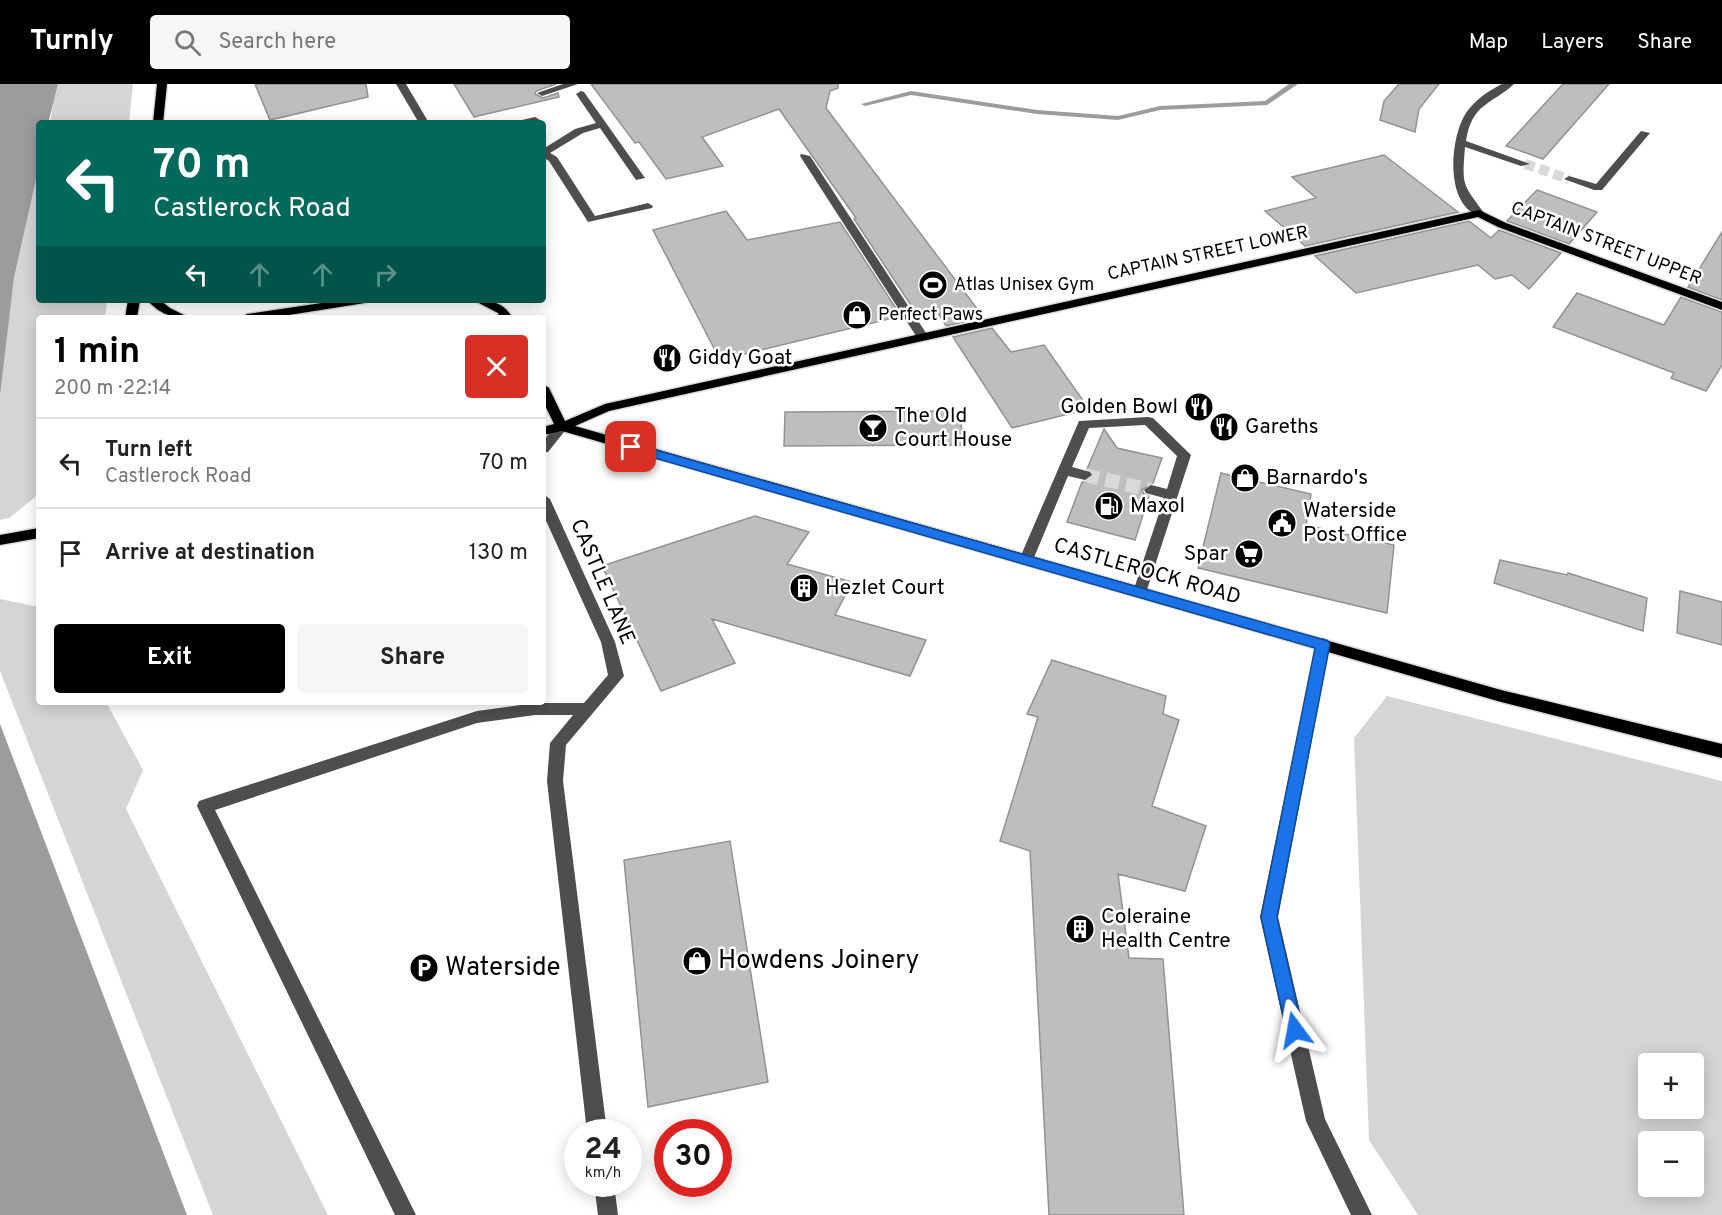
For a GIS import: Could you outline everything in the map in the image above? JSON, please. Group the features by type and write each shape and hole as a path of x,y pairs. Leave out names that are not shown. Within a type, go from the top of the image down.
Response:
{"main road":[{"path":"158,120 162,84"},
{"name":"CAPTAIN STREET UPPER","path":"1479,213 1502,225 1722,306"},
{"name":"CAPTAIN STREET LOWER","path":"562,428 605,408 1479,213"},
{"path":"157,303 166,311 176,315"},
{"path":"267,315 345,303"},
{"path":"486,303 502,310"},
{"path":"546,394 562,428 546,431"},
{"name":"CASTLEROCK ROAD","path":"562,428 1501,696 1722,751"},
{"path":"21,536 36,529"},
{"path":"0,540 36,534"}],"street":[{"path":"400,84 422,120"},
{"path":"542,93 573,84"},
{"path":"1479,213 1461,191 1459,184 1460,142 1464,124 1476,107 1509,84"},
{"path":"581,94 639,178"},
{"path":"546,151 579,131 602,124"},
{"path":"1569,179 1598,188 1645,133"},
{"path":"1460,142 1525,164"},
{"path":"546,155 553,159 592,220 648,206"},
{"path":"805,156 922,336"},
{"path":"1026,560 1084,424 1148,421 1184,455 1140,592"},
{"path":"546,446 562,428"},
{"path":"1064,470 1085,475"},
{"path":"1151,490 1172,495"},
{"name":"CASTLE LANE","path":"546,506 608,642 616,676 586,709"},
{"path":"1323,644 1269,917 1316,1121 1362,1215"},
{"path":"406,1215 205,806 477,717 535,709 586,709"},
{"path":"586,709 558,743 555,780 595,1119"},
{"path":"606,1197 608,1215"}],"shaded area":[{"path":"0,84 58,84 49,120 36,120 36,179 14,277 0,395"},
{"path":"12,84 133,84 129,120 50,120 53,105 49,120 36,120 36,303 107,303 105,315 36,315 36,496 9,518 0,520 0,295"},
{"path":"0,599 36,606 36,705 108,705 143,770 126,809 328,1215 213,1215 0,671"},
{"path":"1387,696 1722,781 1722,1215 1418,1215 1369,1140 1354,738"},
{"path":"0,724 187,1215 0,1215"}],"building":[{"path":"255,84 366,84 368,97 270,120"},
{"path":"454,84 556,84 536,91 535,94 543,98 558,93 559,97 474,117"},
{"path":"591,84 838,84 838,88 830,91 826,108 984,318 946,326 937,311 923,315 921,312 916,313 854,219 856,218 779,109 702,137 723,166 666,179 639,142 635,143"},
{"path":"1399,84 1439,84 1419,109 1415,132 1380,120 1384,101"},
{"path":"1563,84 1609,84 1543,159 1506,146"},
{"path":"1384,155 1458,212 1305,246 1265,211 1316,198 1292,177"},
{"path":"1537,190 1597,212 1569,244 1507,221"},
{"path":"726,211 747,240 840,222 901,316 720,360 653,230"},
{"path":"1469,221 1491,238 1499,230 1561,253 1529,289 1512,275 1495,279 1478,265 1356,293 1315,256"},
{"path":"1722,232 1722,300 1688,287"},
{"path":"1577,293 1664,325 1681,297 1722,312 1722,365 1706,391 1671,378 1674,373 1553,327"},
{"path":"992,328 1011,352 1044,345 1089,409 1012,428 953,337"},
{"name":"The Old Court House","path":"960,411 963,445 784,446 785,412"},
{"name":"Maxol","path":"1104,429 1117,448 1162,458 1153,483 1142,490 1149,496 1135,540 1067,522 1082,482 1086,482 1094,475 1087,469"},
{"path":"1221,473 1311,494 1306,525 1394,545 1387,613 1198,568"},
{"path":"755,516 809,532 787,564 852,582 835,615 926,640 910,676 712,619 735,663 661,691 602,566"},
{"path":"1500,560 1567,575 1568,573 1647,598 1643,631 1494,583"},
{"path":"1680,591 1722,602 1722,645 1677,633"},
{"name":"Coleraine Health Centre","path":"1052,660 1166,696 1163,714 1179,720 1152,806 1206,826 1185,891 1118,874 1129,958 1163,959 1184,1215 1049,1215 1030,851 1000,841 1038,717 1027,714"},
{"path":"730,841 768,1082 648,1107 624,860"}],"waterway":[{"path":"865,104 911,93 1037,112 1118,118 1160,108 1267,103 1294,84"}],"tunnel":[{"path":"1525,164 1569,179"},
{"path":"1085,475 1151,490"}],"place":[{"name":"Atlas Unisex Gym","path":"933,285"},
{"name":"Perfect Paws","path":"857,315"},
{"name":"Giddy Goat","path":"667,358"},
{"name":"Golden Bowl","path":"1199,407"},
{"name":"Gareths","path":"1224,427"},
{"name":"The Old Court House","path":"873,428"},
{"name":"Barnardo's","path":"1245,478"},
{"name":"Maxol","path":"1109,506"},
{"name":"Waterside Post Office","path":"1282,523"},
{"name":"Spar","path":"1249,554"},
{"name":"Hezlet Court","path":"804,588"},
{"name":"Coleraine Health Centre","path":"1080,929"},
{"name":"Howdens Joinery","path":"697,961"},
{"name":"Waterside","path":"424,968"}],"route":[{"path":"631,447 1323,644 1269,917 1295,1030"}]}
